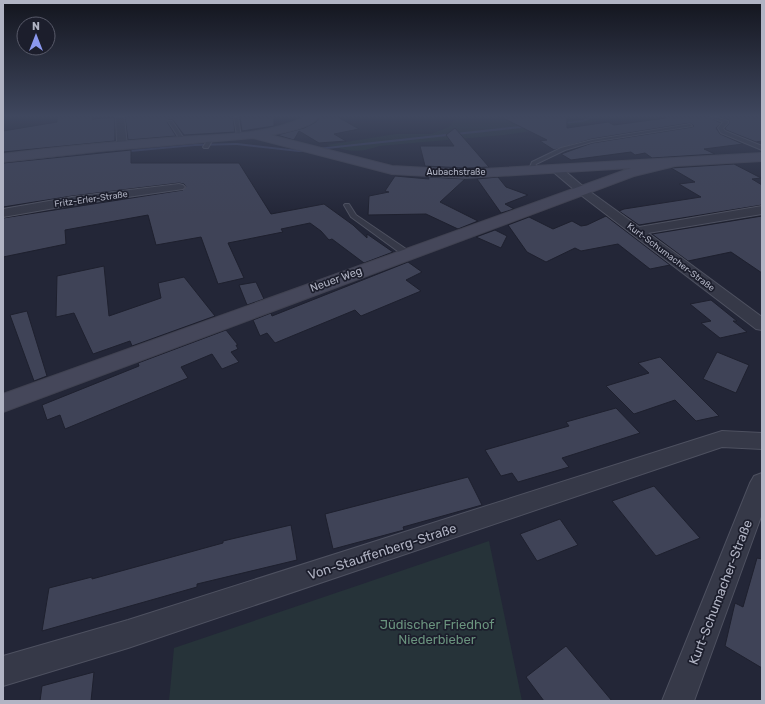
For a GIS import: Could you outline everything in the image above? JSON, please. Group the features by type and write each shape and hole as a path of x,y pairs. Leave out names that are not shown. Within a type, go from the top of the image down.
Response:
{"street":[{"name":"Aubachstraße","path":"3,158 78,150"},
{"name":"Aubachstraße","path":"316,150 377,167 422,172 464,174 762,157"},
{"name":"Neuer Weg","path":"3,403 406,253 581,190 629,173 671,163"},
{"path":"555,168 581,190"},
{"name":"Fritz-Erler-Straße","path":"3,214 72,201 178,187"},
{"name":"Kurt-Schumacher-Straße","path":"581,190 760,321"},
{"path":"637,231 762,210"},
{"name":"Von-Stauffenberg-Straße","path":"3,671 128,634 722,439 762,441"},
{"name":"Kurt-Schumacher-Straße","path":"678,701 759,496"}],"lane":[{"path":"532,169 534,163 561,150"},
{"path":"347,205 353,216 406,253"}],"green space":[{"path":"346,150 365,150 359,151"},
{"name":"Jüdischer Friedhof Niederbieber","path":"489,541 522,701 169,701 174,648"}],"building":[{"path":"3,150 25,150 3,152"},
{"path":"131,150 131,163 239,163 271,214 324,204 353,225 367,238 367,234 393,252 364,263 332,239 329,240 321,231 310,223 281,229 283,232 228,243 244,278 218,284 201,237 156,245 148,215 65,230 66,244 3,257 3,218 183,190 186,187 184,184 179,183 72,196 3,207 3,163"},
{"path":"421,150 474,150 489,167 465,168 425,166"},
{"path":"573,150 706,150 715,154 652,158 645,153 635,155 631,152 571,160 561,154"},
{"path":"734,164 761,178 752,179 762,185 762,205 639,225 619,211 701,197 679,184 695,182 671,168"},
{"path":"395,176 429,179 428,177 465,179 440,202 478,221 458,229 426,214 368,215 369,196 389,192 385,191"},
{"path":"498,177 506,187 528,195 505,204 514,209 501,213 477,179"},
{"path":"606,216 670,265 650,269 618,244 581,251 575,248 546,262 527,252 508,225 529,217 553,229 572,221 581,226 587,225"},
{"path":"762,216 762,273 731,252 688,261 652,234"},
{"path":"495,230 507,236 501,248 476,237"},
{"path":"408,262 422,272 406,280 421,291 361,316 355,310 275,343 267,333 260,336 253,320 271,313 272,316"},
{"path":"104,266 109,316 161,298 158,283 184,277 215,316 132,346 130,341 93,354 74,313 56,317 57,276"},
{"path":"256,282 264,299 247,305 239,285"},
{"path":"711,300 737,321 733,321 747,332 720,338 701,323 711,321 690,304"},
{"path":"27,311 47,376 34,381 10,315"},
{"path":"226,330 238,345 236,345 238,349 231,352 239,362 222,369 212,354 181,367 188,378 65,429 60,415 47,420 42,405 139,366 138,363"},
{"path":"717,352 749,365 736,393 703,379"},
{"path":"660,357 719,416 696,421 675,400 634,414 606,386 649,373 638,363"},
{"path":"616,408 640,433 562,458 569,467 518,482 512,473 501,476 485,450 569,426 566,422"},
{"path":"468,477 482,505 403,527 404,530 333,549 325,514"},
{"path":"654,486 700,538 656,556 612,501"},
{"path":"560,519 578,545 537,561 520,534"},
{"path":"291,525 297,560 197,584 197,587 42,631 49,588 92,577 92,579 223,543 223,541"},
{"path":"757,558 762,559 762,668 725,646 735,603 743,607"},
{"path":"566,646 612,701 544,701 526,677"},
{"path":"94,672 91,701 40,701 42,686"}],"waterway":[{"path":"21,161 142,150"},
{"path":"289,150 310,150"}]}
